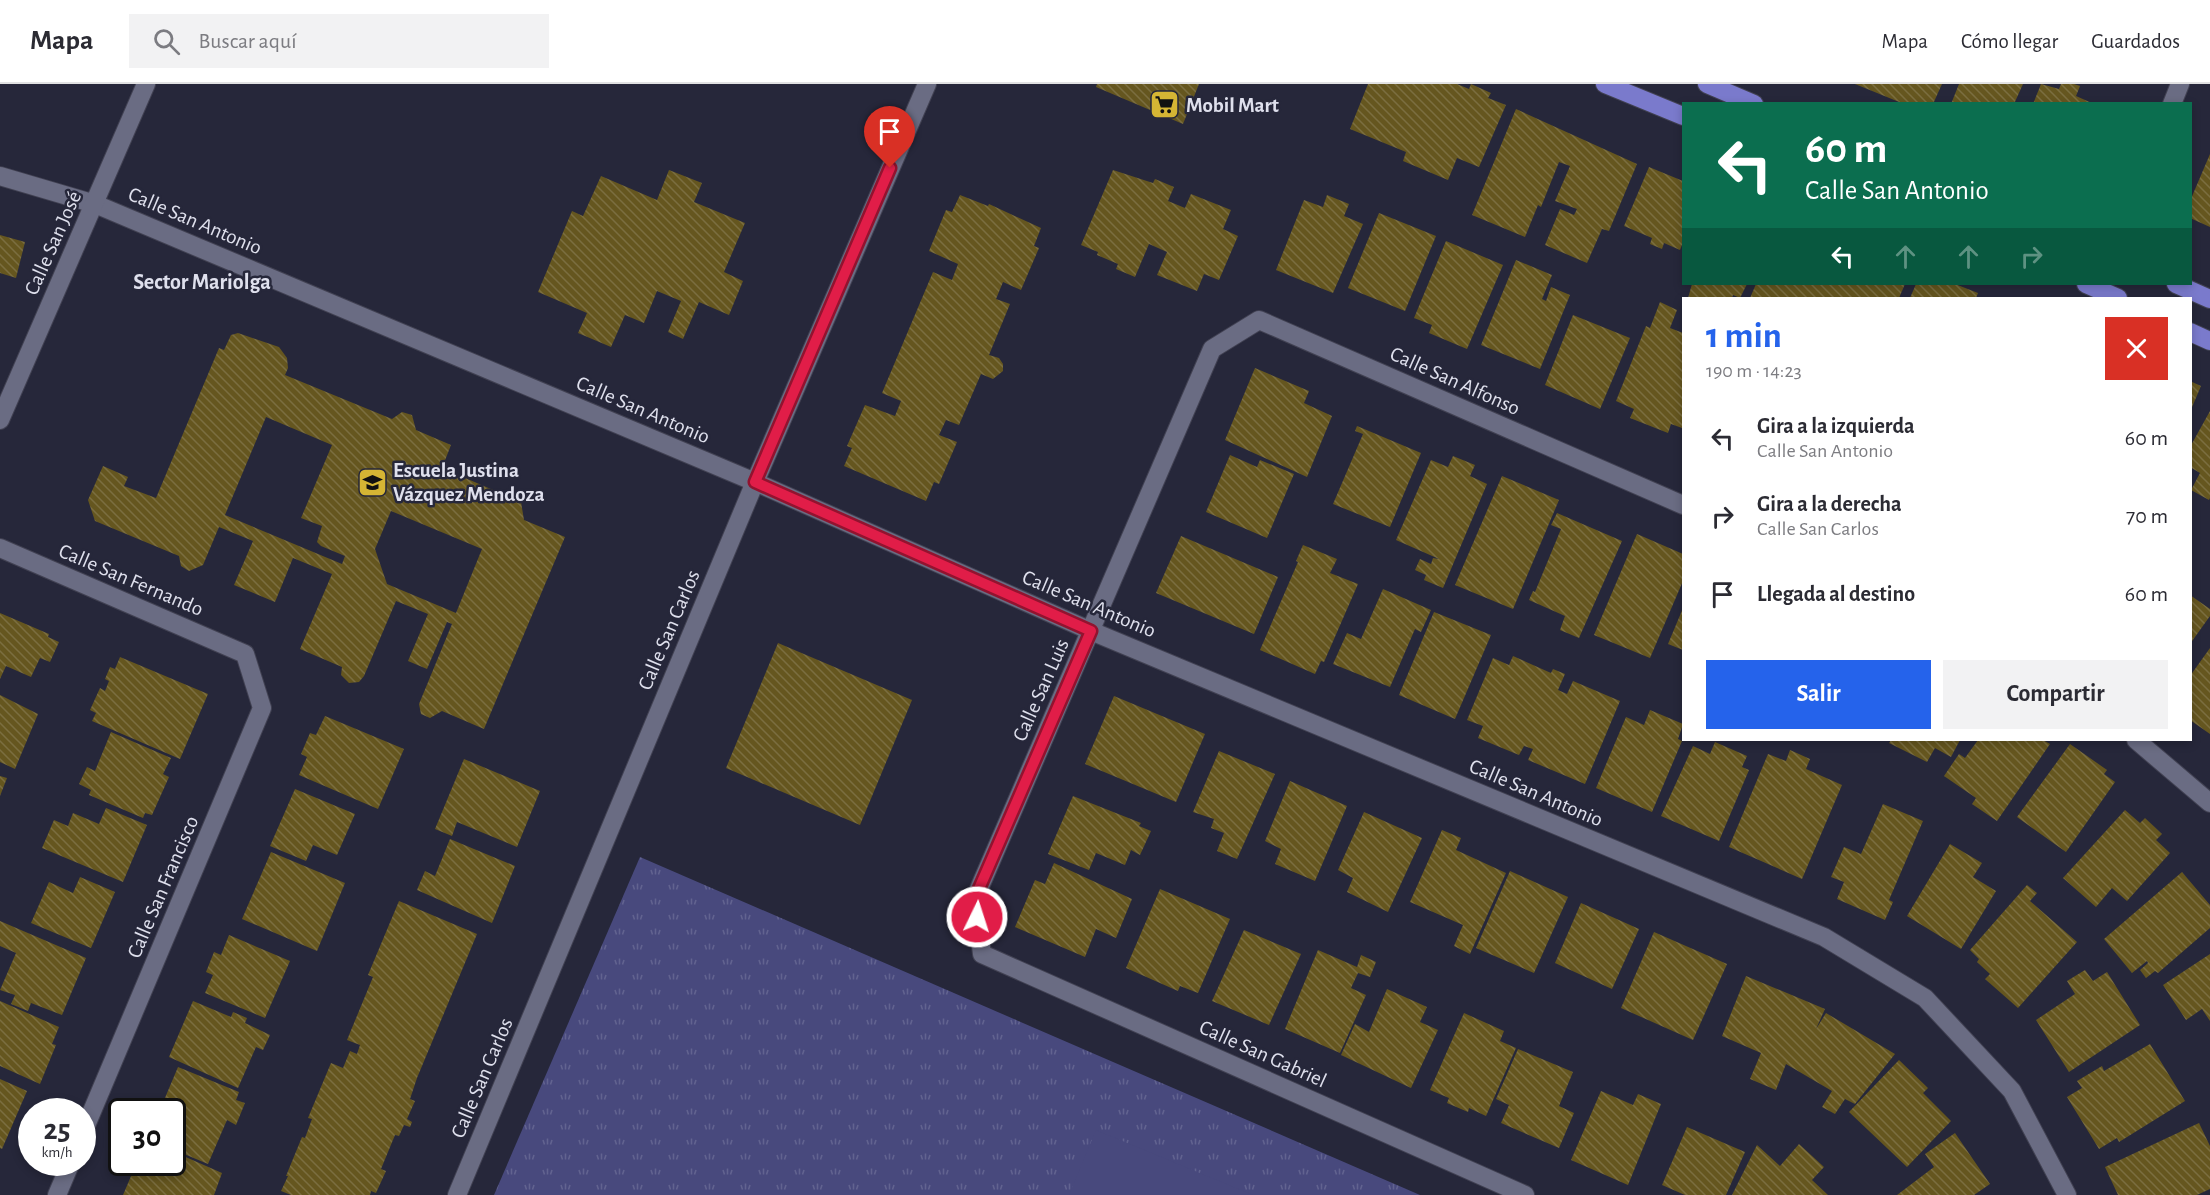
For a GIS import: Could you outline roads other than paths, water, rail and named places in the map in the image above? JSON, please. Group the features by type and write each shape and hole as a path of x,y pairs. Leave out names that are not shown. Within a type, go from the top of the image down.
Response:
{"main road":[{"path":"1605,84 1682,116"},
{"path":"1707,84 1749,102"},
{"path":"2092,285 2116,297"},
{"path":"2178,285 2210,299"},
{"path":"2192,333 2210,341"}],"street":[{"name":"Calle San José","path":"0,420 146,84"},
{"name":"Calle San Carlos","path":"457,1195 755,482 927,84"},
{"path":"2173,102 2180,84"},
{"name":"Calle San Antonio","path":"0,176 95,204 755,482 1091,631 1824,938 1925,998 2012,1091 2067,1195"},
{"name":"Calle San Alfonso","path":"1212,349 1259,320 1682,505"},
{"name":"Calle San Luis","path":"982,954 975,898 1212,349"},
{"name":"Calle San Fernando","path":"0,548 245,654"},
{"name":"Calle San Francisco","path":"96,1102 262,708 245,654"},
{"path":"2137,741 2210,803"},
{"name":"Calle San Gabriel","path":"982,954 1525,1195"},
{"path":"57,1195 65,1176"}],"place":[{"name":"Mobil Mart","path":"1165,105"},
{"name":"Escuela Justina Vázquez Mendoza","path":"372,482"}],"district":[{"name":"Sector Mariolga","path":"202,282"}]}
